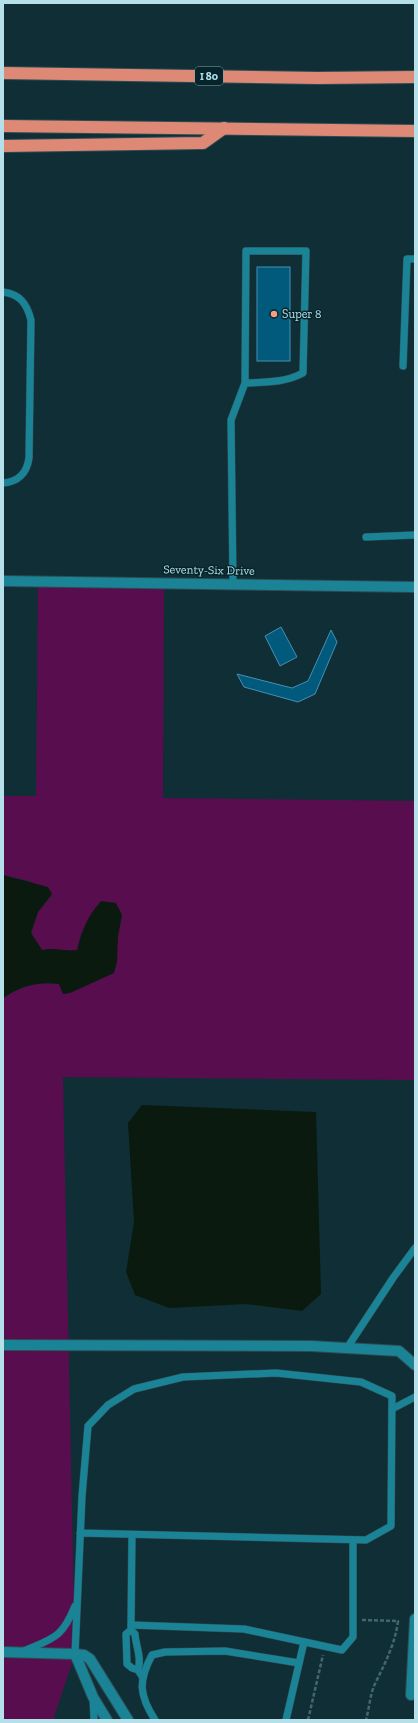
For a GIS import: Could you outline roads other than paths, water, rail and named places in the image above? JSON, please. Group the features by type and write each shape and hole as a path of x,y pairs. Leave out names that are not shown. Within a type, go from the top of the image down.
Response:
{"highway":[{"name":"I 80","path":"3,73 318,78 415,77"},
{"path":"3,126 415,131"},
{"path":"3,146 203,143 224,128"}],"street":[{"name":"Seventy-Six Drive","path":"3,581 415,586"},
{"path":"3,1344 311,1346 399,1351 415,1365"},
{"path":"411,1695 415,1619"},
{"path":"3,1652 84,1655 90,1659 128,1720"},
{"path":"76,1654 93,1697 107,1720"}],"lane":[{"path":"233,583 231,420 245,383 246,251 306,251 304,373 278,382 245,383"},
{"path":"403,366 407,259 415,259"},
{"path":"3,292 17,296 23,301 31,320 28,465 20,477 13,482 3,483"},
{"path":"366,537 415,536"},
{"path":"347,1348 393,1278 415,1248"},
{"path":"76,1654 80,1533 88,1426 108,1405 134,1389 183,1377 276,1372 361,1382 392,1396 390,1526 366,1540 80,1533"},
{"path":"392,1409 415,1397"},
{"path":"132,1534 131,1628 135,1634 140,1662 138,1670"},
{"path":"131,1628 244,1629 342,1650 352,1637 353,1540"},
{"path":"22,1652 61,1633 69,1622 78,1600"},
{"path":"131,1628 126,1634 127,1664 138,1670 143,1678"},
{"path":"286,1720 304,1642"},
{"path":"155,1720 146,1706 141,1690 145,1669 152,1655 165,1652 225,1651 299,1663"},
{"path":"93,1697 94,1720"}],"place":[{"name":"Super 8","path":"274,314"}]}
